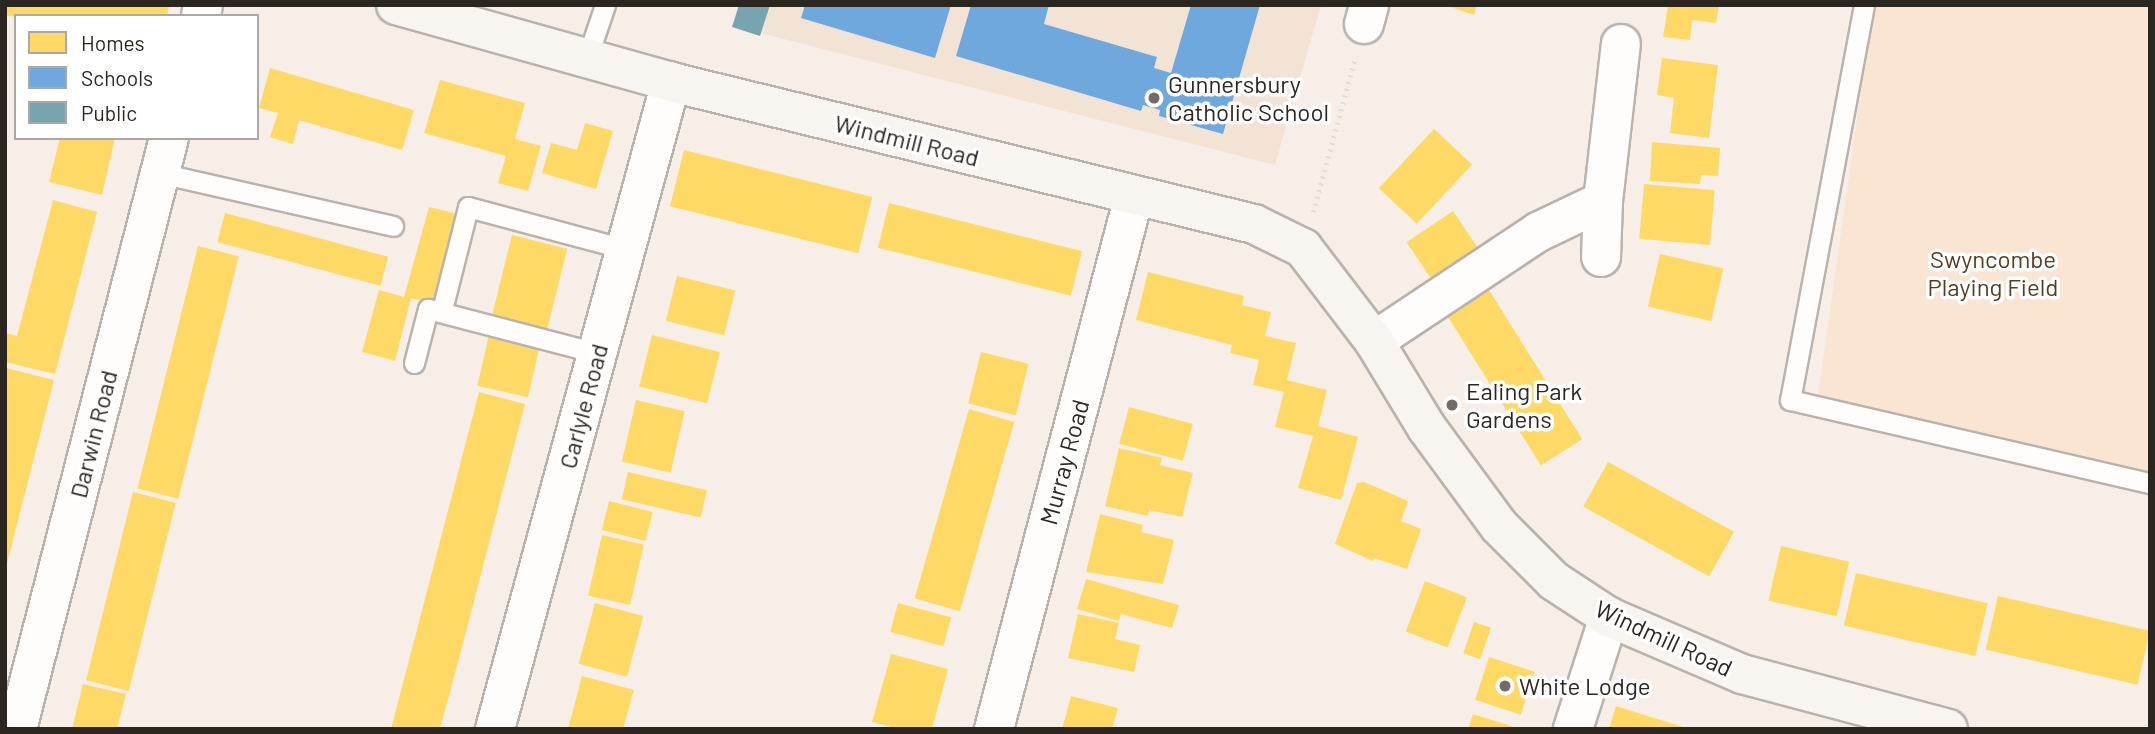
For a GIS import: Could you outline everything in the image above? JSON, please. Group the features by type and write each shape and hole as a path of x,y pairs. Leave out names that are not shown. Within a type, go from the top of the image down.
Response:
{"main road":[{"name":"Windmill Road","path":"396,5 446,13 671,82 1254,224 1303,248 1374,341 1427,428 1499,526 1554,581 1609,617 1742,674 1948,729"}],"street":[{"path":"1601,257 1603,201 1621,44"},
{"name":"Carlyle Road","path":"495,729 671,82"},
{"name":"Darwin Road","path":"17,729 165,156"},
{"name":"Murray Road","path":"994,729 1135,196"},
{"path":"1374,341 1538,232 1603,201"},
{"path":"1573,729 1609,617"}],"lane":[{"path":"587,58 605,5"},
{"path":"1864,5 1790,400 2150,483"},
{"path":"165,156 393,226"},
{"path":"444,302 468,207 625,250"},
{"path":"414,363 428,309 597,354"}],"path":[{"path":"1303,248 1367,14"}],"shaded area":[{"name":"Gunnersbury Catholic School","path":"760,5 1321,5 1275,165 752,31"}],"green space":[{"name":"Swyncombe Playing Field","path":"1873,5 2150,5 2150,471 1818,395"}],"building: Homes":[{"path":"5,5 169,6 167,14 5,15"},
{"path":"1445,5 1477,5 1474,15"},
{"path":"1668,5 1719,5 1716,23 1692,20 1690,40 1663,37"},
{"path":"1662,58 1718,65 1709,138 1670,133 1674,98 1657,95"},
{"path":"270,68 414,110 402,150 299,120 293,144 270,137 278,113 259,108"},
{"path":"440,80 525,103 515,139 541,146 528,191 498,183 506,156 424,133"},
{"path":"585,123 613,131 596,189 542,173 551,143 577,150"},
{"path":"1434,129 1472,164 1417,224 1379,188"},
{"path":"60,140 115,140 102,195 49,182"},
{"path":"1652,142 1720,148 1718,176 1701,175 1700,184 1650,181"},
{"path":"684,150 872,197 858,253 670,206"},
{"path":"1644,184 1715,190 1710,245 1639,239"},
{"path":"53,200 97,212 55,374 5,362 5,333 17,336"},
{"path":"889,203 1082,251 1071,296 878,248"},
{"path":"429,207 458,214 434,304 411,298 395,361 362,352 379,290 404,297"},
{"path":"1453,211 1481,252 1435,284 1407,242"},
{"path":"225,213 388,257 380,286 217,242"},
{"path":"512,235 567,249 547,329 492,316"},
{"path":"198,246 239,256 178,499 138,489"},
{"path":"1660,254 1723,269 1711,321 1648,307"},
{"path":"1148,272 1244,296 1242,305 1271,312 1265,336 1296,343 1287,380 1327,390 1318,426 1358,437 1341,500 1298,488 1313,436 1275,427 1284,392 1253,385 1259,360 1230,353 1232,345 1136,320"},
{"path":"677,276 735,291 724,335 666,321"},
{"path":"1489,290 1582,439 1541,465 1447,316"},
{"path":"489,335 540,347 528,397 477,386"},
{"path":"652,335 720,352 707,403 639,386"},
{"path":"981,352 1029,364 1016,415 968,403"},
{"path":"6,368 54,380 6,567 5,566"},
{"path":"479,392 525,404 465,636 440,729 391,729"},
{"path":"636,400 685,411 671,473 622,461"},
{"path":"1129,407 1193,424 1183,461 1119,444"},
{"path":"969,409 1014,422 960,611 915,598"},
{"path":"1119,448 1162,458 1160,465 1193,473 1182,517 1149,510 1148,516 1105,506"},
{"path":"1608,462 1734,532 1709,576 1583,507"},
{"path":"628,472 707,490 701,518 622,499"},
{"path":"1364,482 1408,501 1401,521 1421,529 1407,569 1374,558 1373,561 1335,544 1357,483"},
{"path":"133,492 176,503 129,691 86,680"},
{"path":"609,501 653,512 645,541 602,530"},
{"path":"1100,514 1143,525 1141,532 1174,540 1163,584 1086,572"},
{"path":"602,535 644,545 630,605 588,595"},
{"path":"1781,546 1849,562 1837,616 1768,601"},
{"path":"1856,573 1988,603 1975,656 1844,626"},
{"path":"1086,579 1179,605 1172,628 1121,614 1119,621 1077,609"},
{"path":"1425,581 1467,597 1448,648 1406,631"},
{"path":"1998,596 2150,631 2138,685 1986,650"},
{"path":"595,603 643,616 627,677 579,664"},
{"path":"898,603 951,617 943,646 890,632"},
{"path":"1078,614 1119,623 1115,639 1140,645 1134,672 1068,658"},
{"path":"1474,622 1491,628 1480,659 1463,653"},
{"path":"891,654 948,669 932,729 899,729 872,722"},
{"name":"White Lodge","path":"1489,657 1535,672 1521,715 1475,700"},
{"path":"582,676 634,690 623,729 568,729"},
{"path":"83,684 126,694 117,729 72,729"},
{"path":"1071,696 1118,708 1112,729 1062,729"},
{"path":"1616,706 1686,728 1686,729 1609,729"},
{"path":"1473,714 1517,728 1517,729 1468,729"}],"building: Schools":[{"path":"805,5 951,5 935,58 801,18"},
{"path":"971,5 1049,5 1044,24 1157,57 1154,68 1171,73 1191,5 1260,5 1223,134 1159,116 1160,110 1143,105 1141,111 956,56"}],"building: Public":[{"path":"739,5 770,5 760,36 732,27"}],"place":[{"name":"Gunnersbury Catholic School","path":"1154,98"},
{"name":"Ealing Park Gardens","path":"1452,405"},
{"name":"White Lodge","path":"1505,686"}]}
